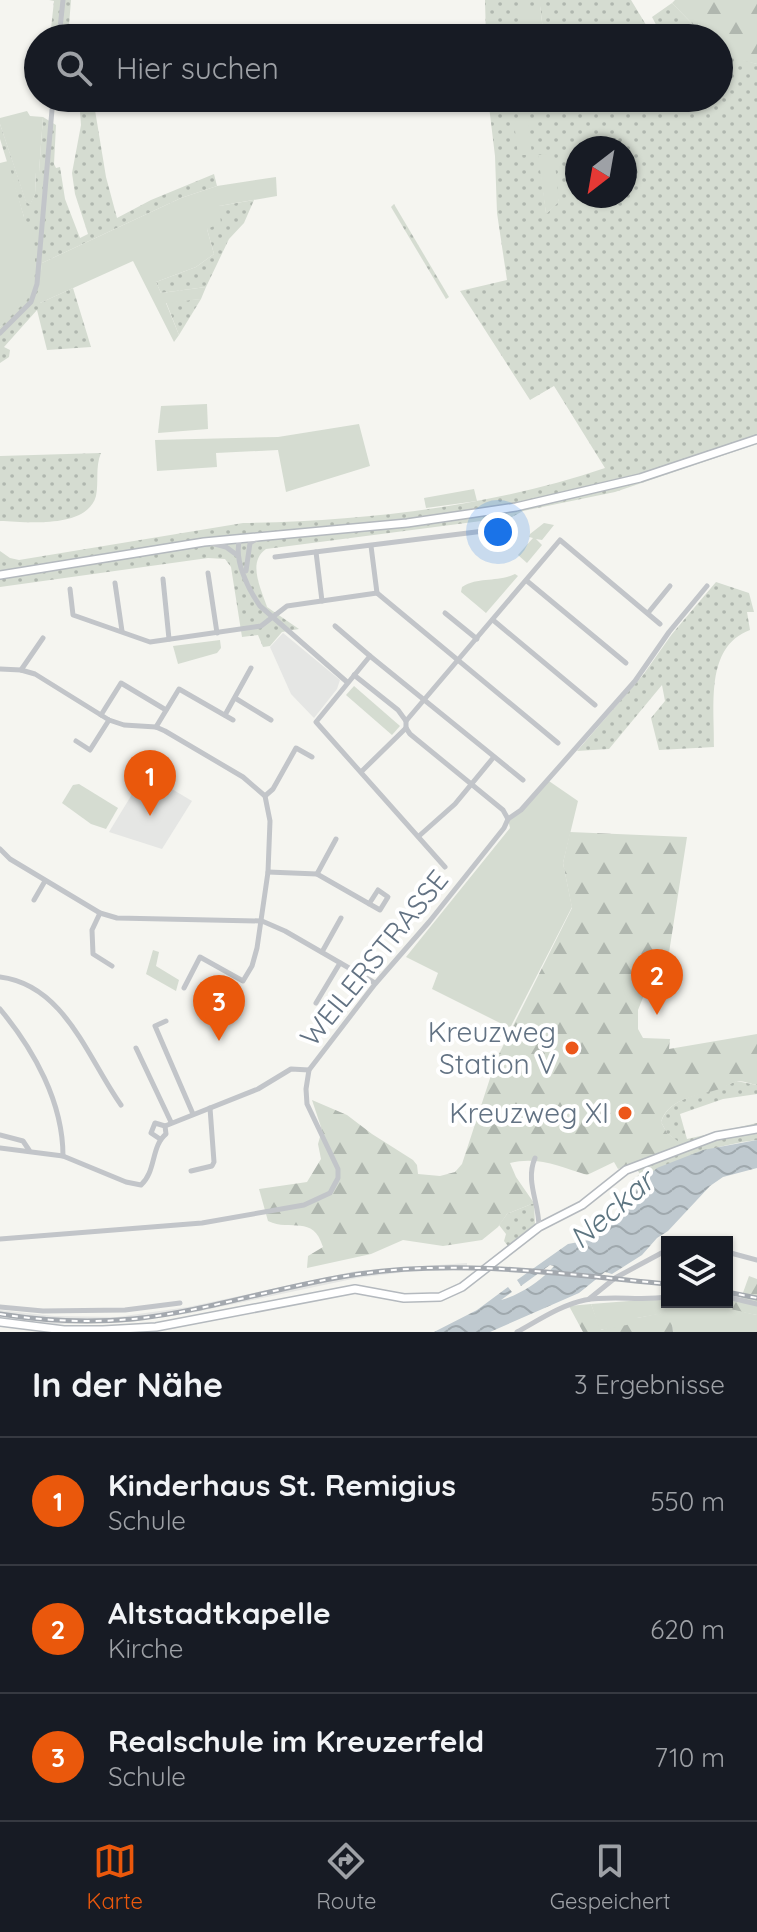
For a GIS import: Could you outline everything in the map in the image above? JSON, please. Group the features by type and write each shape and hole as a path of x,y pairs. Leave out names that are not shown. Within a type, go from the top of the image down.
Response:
{"main road":[{"path":"0,575 204,542 428,520 535,503 640,478 757,439"},
{"path":"0,1322 64,1330 156,1327 355,1289 404,1298 440,1297 474,1279 539,1227 582,1205 626,1170 716,1136 757,1129"}],"street":[{"path":"60,24 63,0"},
{"path":"0,333 31,302 37,284 52,112"},
{"path":"275,557 484,531"},
{"path":"245,576 250,543 268,535"},
{"path":"240,538 246,557"},
{"path":"240,538 238,556 254,597 347,682"},
{"path":"362,771 406,724 560,540 660,624"},
{"path":"204,542 226,547 238,556"},
{"path":"371,546 377,593"},
{"path":"316,552 322,601"},
{"path":"208,573 217,633"},
{"path":"163,579 169,639"},
{"path":"527,581 626,663"},
{"path":"115,583 122,631"},
{"path":"648,613 670,586"},
{"name":"WEILERSTRASSE","path":"0,1239 202,1223 322,1199 335,1186 338,1169 307,1104 309,1070 375,984 460,884 508,819 521,810 635,681 669,632 707,586"},
{"path":"70,589 73,615 150,642 261,626 286,606 377,593 558,743"},
{"path":"445,613 477,639"},
{"path":"493,620 595,705"},
{"path":"335,626 523,780"},
{"path":"21,670 43,638"},
{"path":"370,656 316,722 445,867"},
{"path":"225,715 251,668"},
{"path":"0,669 35,674 109,720 134,727 156,727 243,777 265,796 270,821 268,872 255,957 245,980 200,957 184,988"},
{"path":"354,675 398,710 410,734 503,810 508,819"},
{"path":"101,715 121,683 166,710"},
{"path":"156,727 179,689 233,720"},
{"path":"235,698 271,720"},
{"path":"76,741 90,750 109,720"},
{"path":"265,796 273,789 296,748 312,757"},
{"path":"419,836 455,804 493,758"},
{"path":"317,874 336,839"},
{"path":"0,849 10,859 100,913 117,918 262,921 375,984"},
{"path":"268,872 317,874 369,904"},
{"path":"34,900 45,881"},
{"path":"100,913 92,930 93,954 112,966"},
{"path":"322,952 341,918"},
{"path":"316,1003 340,963"},
{"path":"0,976 24,983 64,1016 121,1105"},
{"path":"0,1009 27,1048 53,1097 64,1156"},
{"path":"166,1021 155,1026 193,1114"},
{"path":"0,1148 64,1156 126,1182 141,1185 148,1178 168,1124 136,1048"},
{"path":"160,1139 153,1136 151,1129 155,1123 168,1124 258,1089 291,1069 309,1070"},
{"path":"191,1171 201,1171 214,1162 210,1108"},
{"path":"0,1135 23,1141 29,1150"},
{"path":"535,1158 529,1175 539,1208 539,1227"},
{"path":"588,1299 615,1278 661,1253"},
{"path":"733,1253 757,1259"},
{"path":"517,1332 561,1308 588,1299 661,1297"},
{"path":"733,1298 757,1304"},
{"path":"0,1307 43,1311 110,1311 180,1303"}],"shaded area":[{"path":"283,633 340,680 337,689 314,718 291,694 270,647"},
{"path":"145,773 192,801 162,849 109,832"},
{"path":"467,1263 467,1270 413,1271 357,1278 191,1313 119,1323 55,1324 0,1317 0,1310 54,1316 117,1317 188,1307 356,1271"}],"green space":[{"path":"49,0 71,0 69,24 52,24 54,1"},
{"path":"485,0 631,0 646,24 542,24 540,6 518,6 520,24 486,24"},
{"path":"675,0 757,0 757,64 733,58 733,24 692,24 672,3"},
{"path":"672,3 692,24 656,24 652,17"},
{"path":"517,6 540,6 542,24 519,24"},
{"path":"733,57 757,64 757,444 615,492 523,511 512,517 266,549 260,554 256,568 267,607 299,629 282,632 270,646 263,647 258,635 242,637 231,567 225,559 208,558 0,587 0,551 19,560 243,523 334,519 426,509 517,493 605,468 554,386 530,400 460,291 507,280 497,213 490,112 733,112","holes":["539,155 559,201 546,213"]},
{"path":"24,112 30,116 43,117 39,172 36,172 35,194 30,205 26,202 0,118"},
{"path":"80,112 95,112 106,177 117,218 214,174 217,186 181,198 42,263 40,303 73,288 91,347 47,350 37,310 4,347 10,350 9,357 0,363 0,327 4,322 24,217 0,139 0,124 26,201 30,204 35,194 36,172 39,172 43,117 56,125 54,164 56,168 60,167 65,199 80,238 88,234 75,194 72,173 81,125"},
{"path":"528,121 532,155 518,155 514,122"},
{"path":"554,154 559,202 546,214 538,155"},
{"path":"8,161 24,217 32,232 35,268 34,283 27,300 0,327 0,163"},
{"path":"276,177 277,196 219,206 221,223 207,229 214,254 196,267 156,282 161,293 206,287 201,299 166,303 179,335 174,342 133,261 40,303 34,302 42,263 181,198 217,186"},
{"path":"254,200 244,223 229,239 206,287 161,293 156,282 196,267 214,254 207,229 219,206"},
{"path":"394,204 449,297 446,299 391,207"},
{"path":"201,299 179,335 166,302"},
{"path":"207,404 208,429 158,433 161,406"},
{"path":"359,424 370,466 286,492 278,450 216,453 217,467 157,471 155,440 278,437"},
{"path":"101,453 96,496 90,507 81,514 55,521 0,521 0,456"},
{"path":"474,489 477,501 426,508 424,498"},
{"path":"544,523 554,525 542,540 536,539 542,545 527,563 518,555 533,538 529,537 530,534"},
{"path":"515,574 518,576 486,613 461,592 462,587 469,584"},
{"path":"716,582 749,593 754,612 747,612 750,630 735,638 719,664 715,680 714,747 659,750 651,718 665,701 662,685 609,749 577,751 643,675 672,634"},
{"path":"220,640 221,648 217,653 178,664 173,646"},
{"path":"354,686 400,726 392,735 346,695"},
{"path":"546,779 578,801 563,863 572,907 510,1028 432,989 438,973 406,957 510,828 508,819 517,814"},
{"path":"79,784 118,808 106,829 91,824 62,803 73,785"},
{"path":"570,832 687,837 666,972 646,990 638,1010 638,1029 643,1038 670,1039 669,1049 757,1034 757,1085 738,1081 677,1103 661,1122 667,1133 679,1142 676,1147 618,1169 614,1162 587,1175 540,1162 510,1163 534,1203 507,1214 498,1227 482,1240 443,1246 403,1240 371,1254 307,1268 308,1256 323,1247 319,1237 307,1227 268,1221 259,1189 307,1182 321,1159 318,1144 322,1130 312,1100 347,1115 413,1160 418,1174 440,1176 455,1172 462,1164 496,1060 572,908 563,863"},
{"path":"153,950 159,952 156,966 179,980 176,991 146,974"},
{"path":"736,1081 757,1085 757,1094 723,1099 680,1114 687,1139 757,1123 757,1140 726,1145 673,1163 658,1171 635,1192 632,1180 640,1174 636,1168 622,1174 619,1169 676,1146 678,1142 667,1133 661,1122 666,1112 683,1100"},
{"path":"534,1203 535,1225 508,1246 504,1241 506,1234 499,1225 507,1214"},
{"path":"749,1276 757,1279 757,1315 721,1308 733,1308 733,1301 740,1301"},
{"path":"661,1298 661,1308 726,1308 757,1315 757,1332 673,1332 671,1312 637,1318 637,1323 600,1330 591,1304"},
{"path":"591,1304 601,1330 672,1311 673,1332 583,1332 569,1306"}],"water":[{"path":"757,1140 757,1168 723,1177 710,1186 642,1255 612,1274 605,1272 579,1293 490,1332 434,1332 477,1310 508,1287 512,1292 501,1300 537,1282 554,1266 550,1265 521,1286 517,1280 568,1244 589,1240 629,1202 642,1181 657,1168 703,1150"}],"railway":[{"path":"0,1314 66,1321 133,1319 359,1274 436,1268 552,1272 661,1283"},
{"path":"733,1293 757,1298"}],"place":[{"name":"Kinderhaus St. Remigius","path":"150,816"},
{"name":"Altstadtkapelle","path":"657,1015"},
{"name":"Realschule im Kreuzerfeld","path":"219,1041"},
{"name":"Kreuzweg Station V","path":"572,1048"},
{"name":"Kreuzweg XI","path":"625,1113"}],"water label":[{"name":"Neckar","path":"612,1210"}]}
